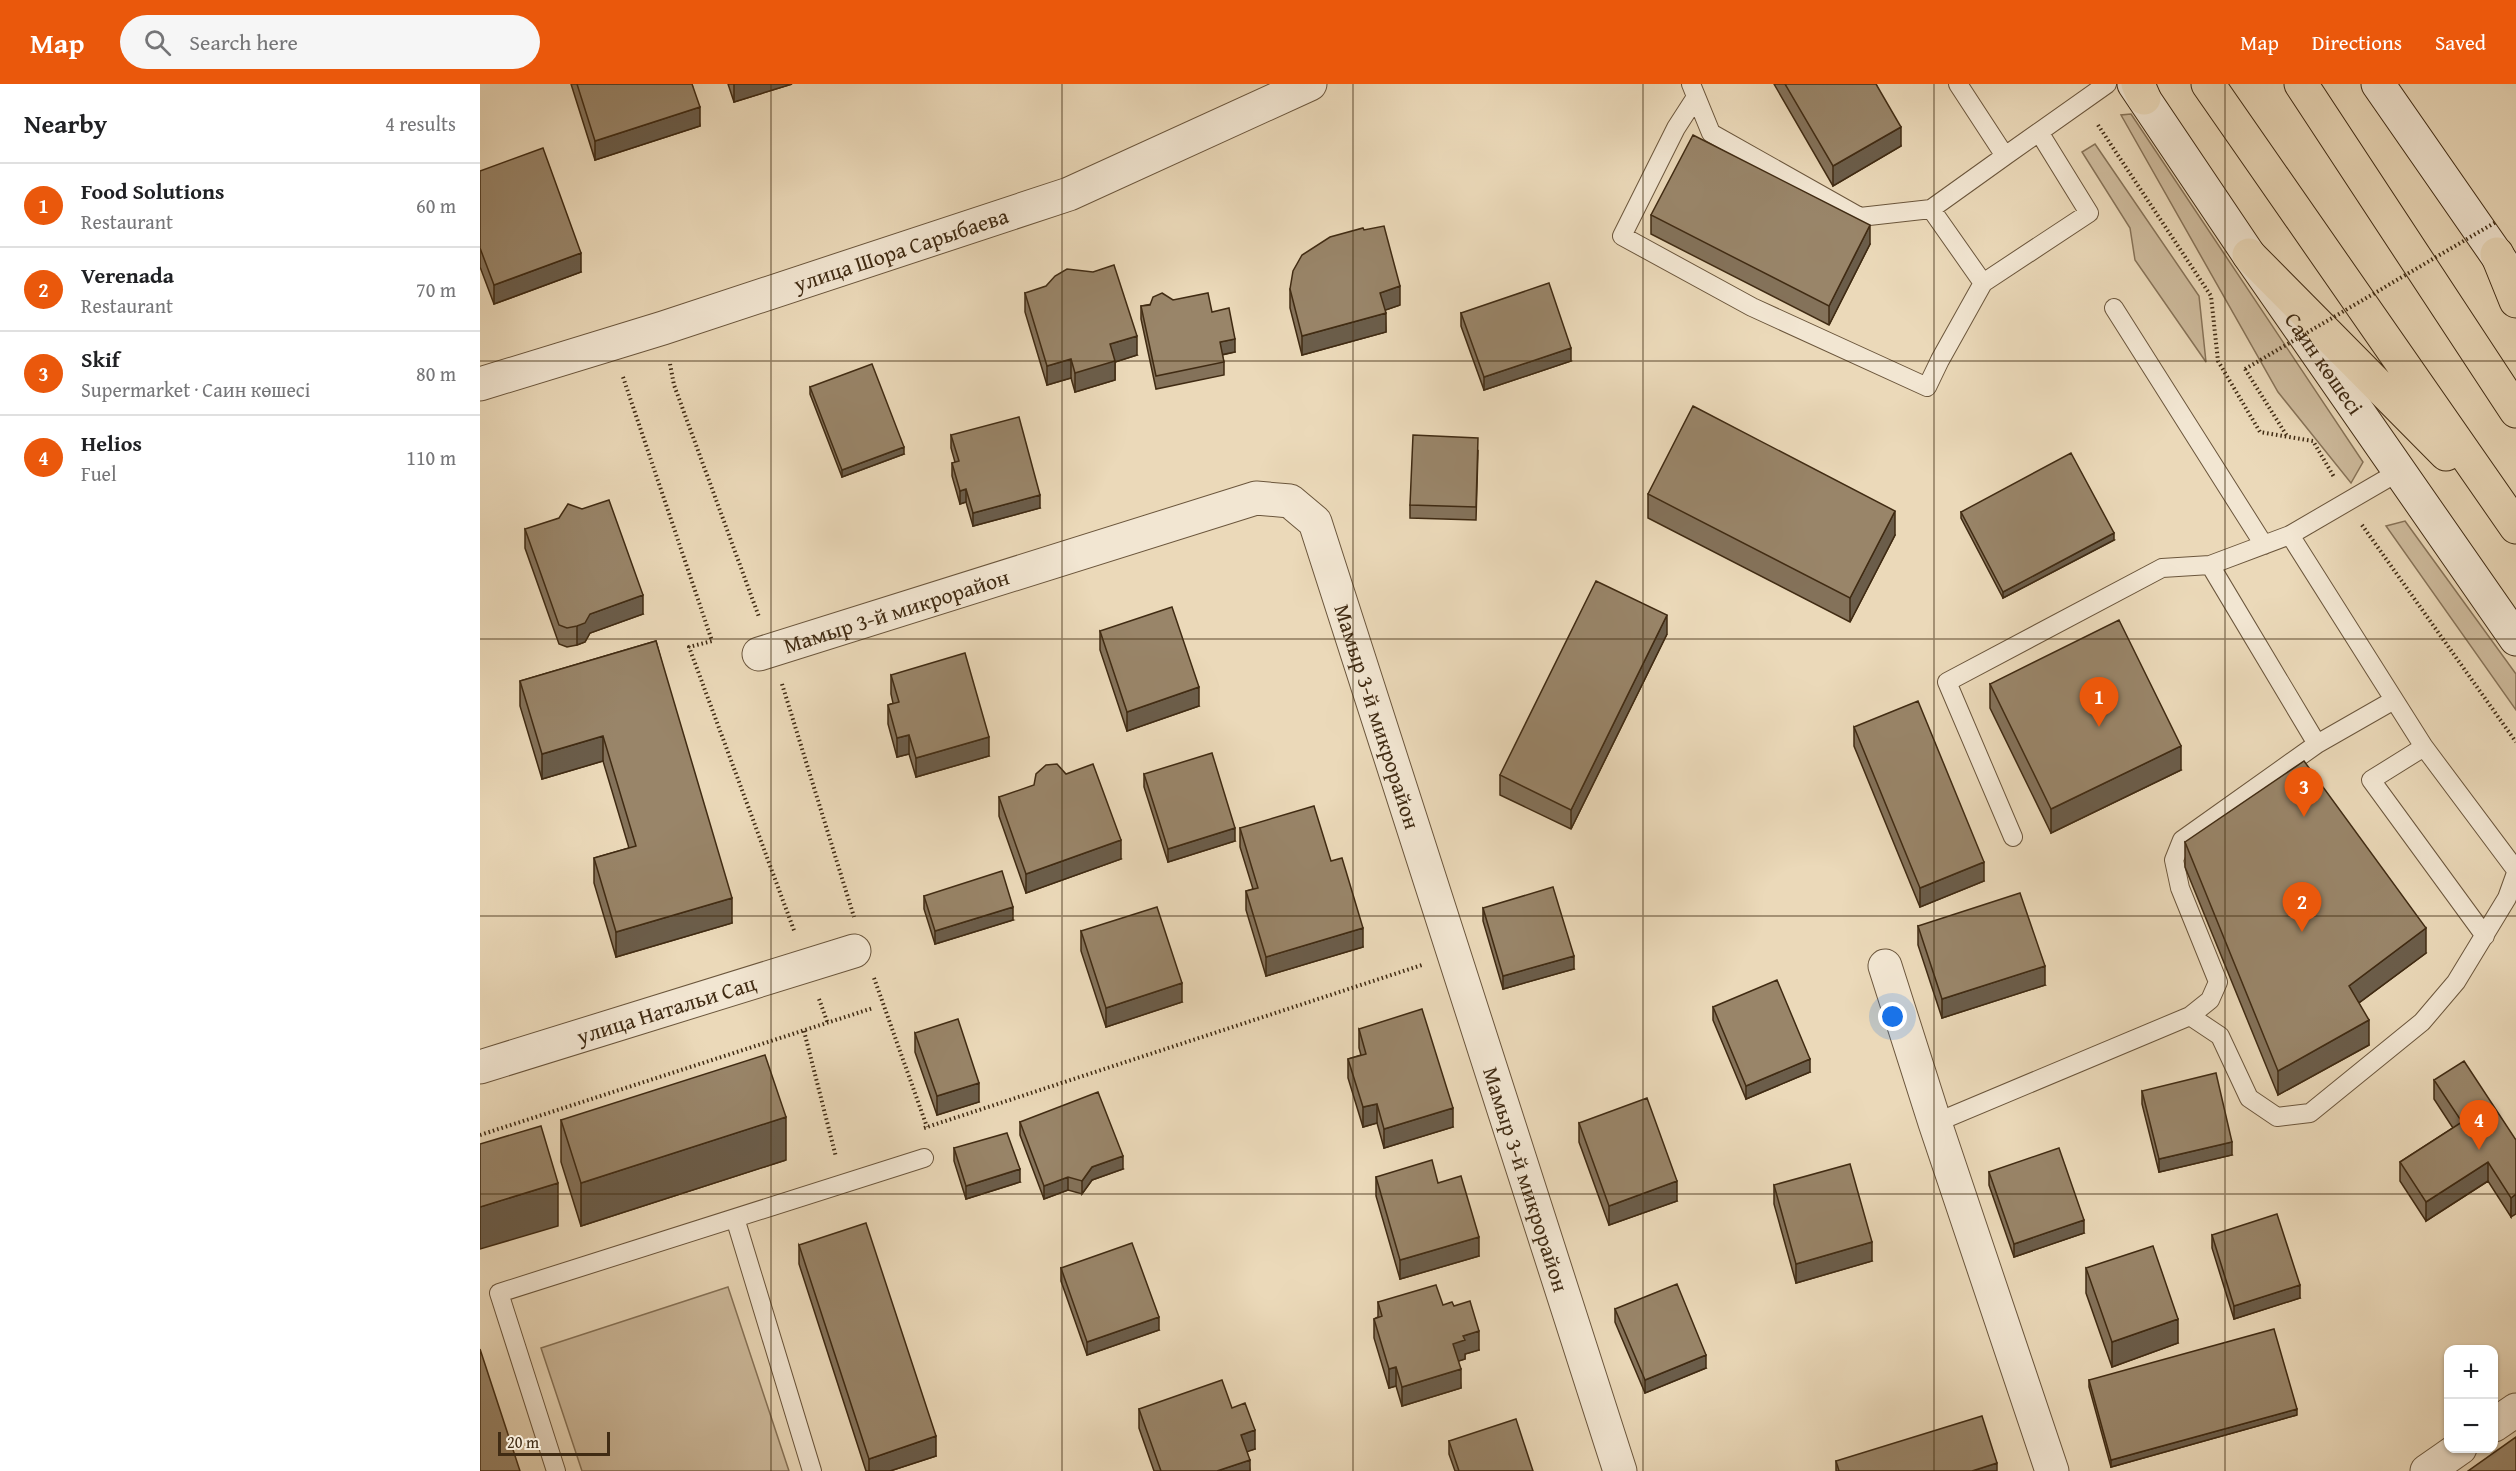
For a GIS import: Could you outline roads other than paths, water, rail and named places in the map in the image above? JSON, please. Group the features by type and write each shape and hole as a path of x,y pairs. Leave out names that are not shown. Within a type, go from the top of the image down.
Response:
{"main road":[{"path":"2208,84 2513,523"},
{"path":"2301,84 2516,411"},
{"path":"2249,255 2513,523"},
{"path":"2497,255 2516,301"}],"street":[{"name":"улица Шора Сарыбаева","path":"480,384 663,328 1069,194 1310,84"},
{"path":"2378,84 2516,284"},
{"name":"Саин көшесі","path":"2139,89 2249,255 2516,639"},
{"name":"Мамыр 3-й микрорайон","path":"765,652 1256,498 1290,501 1315,522 1620,1471"},
{"name":"улица Натальи Сац","path":"480,1067 806,966 855,936"},
{"path":"1885,966 1935,1124 2052,1471"},
{"path":"2498,1422 2516,1410"},
{"path":"2427,1471 2454,1453"}],"lane":[{"path":"1958,84 2005,156"},
{"path":"1694,90 1711,133 1860,217 1930,209 2107,84"},
{"path":"1694,90 1622,236 1752,307 1927,387 1983,283 2089,213 2039,132"},
{"path":"1930,209 1983,283"},
{"path":"2114,308 2264,544"},
{"path":"2013,837 1947,682 2162,568 2210,565 2290,535 2400,471"},
{"path":"2190,1016 2220,1036 2249,1098 2277,1117 2310,1113 2422,1022 2456,982 2485,936 2507,898 2516,872 2424,747 2290,535"},
{"path":"2210,565 2317,744"},
{"path":"1935,1124 2190,1016 2210,1000 2218,982 2180,888 2174,860 2182,840 2317,744 2394,700"},
{"path":"2424,747 2371,780 2485,936"},
{"path":"556,1471 499,1293 924,1158"},
{"path":"735,1218 812,1471"}],"place":[{"name":"Food Solutions","path":"2099,727"},
{"name":"Skif","path":"2304,817"},
{"name":"Verenada","path":"2302,932"},
{"name":"Helios","path":"2479,1150"}]}
